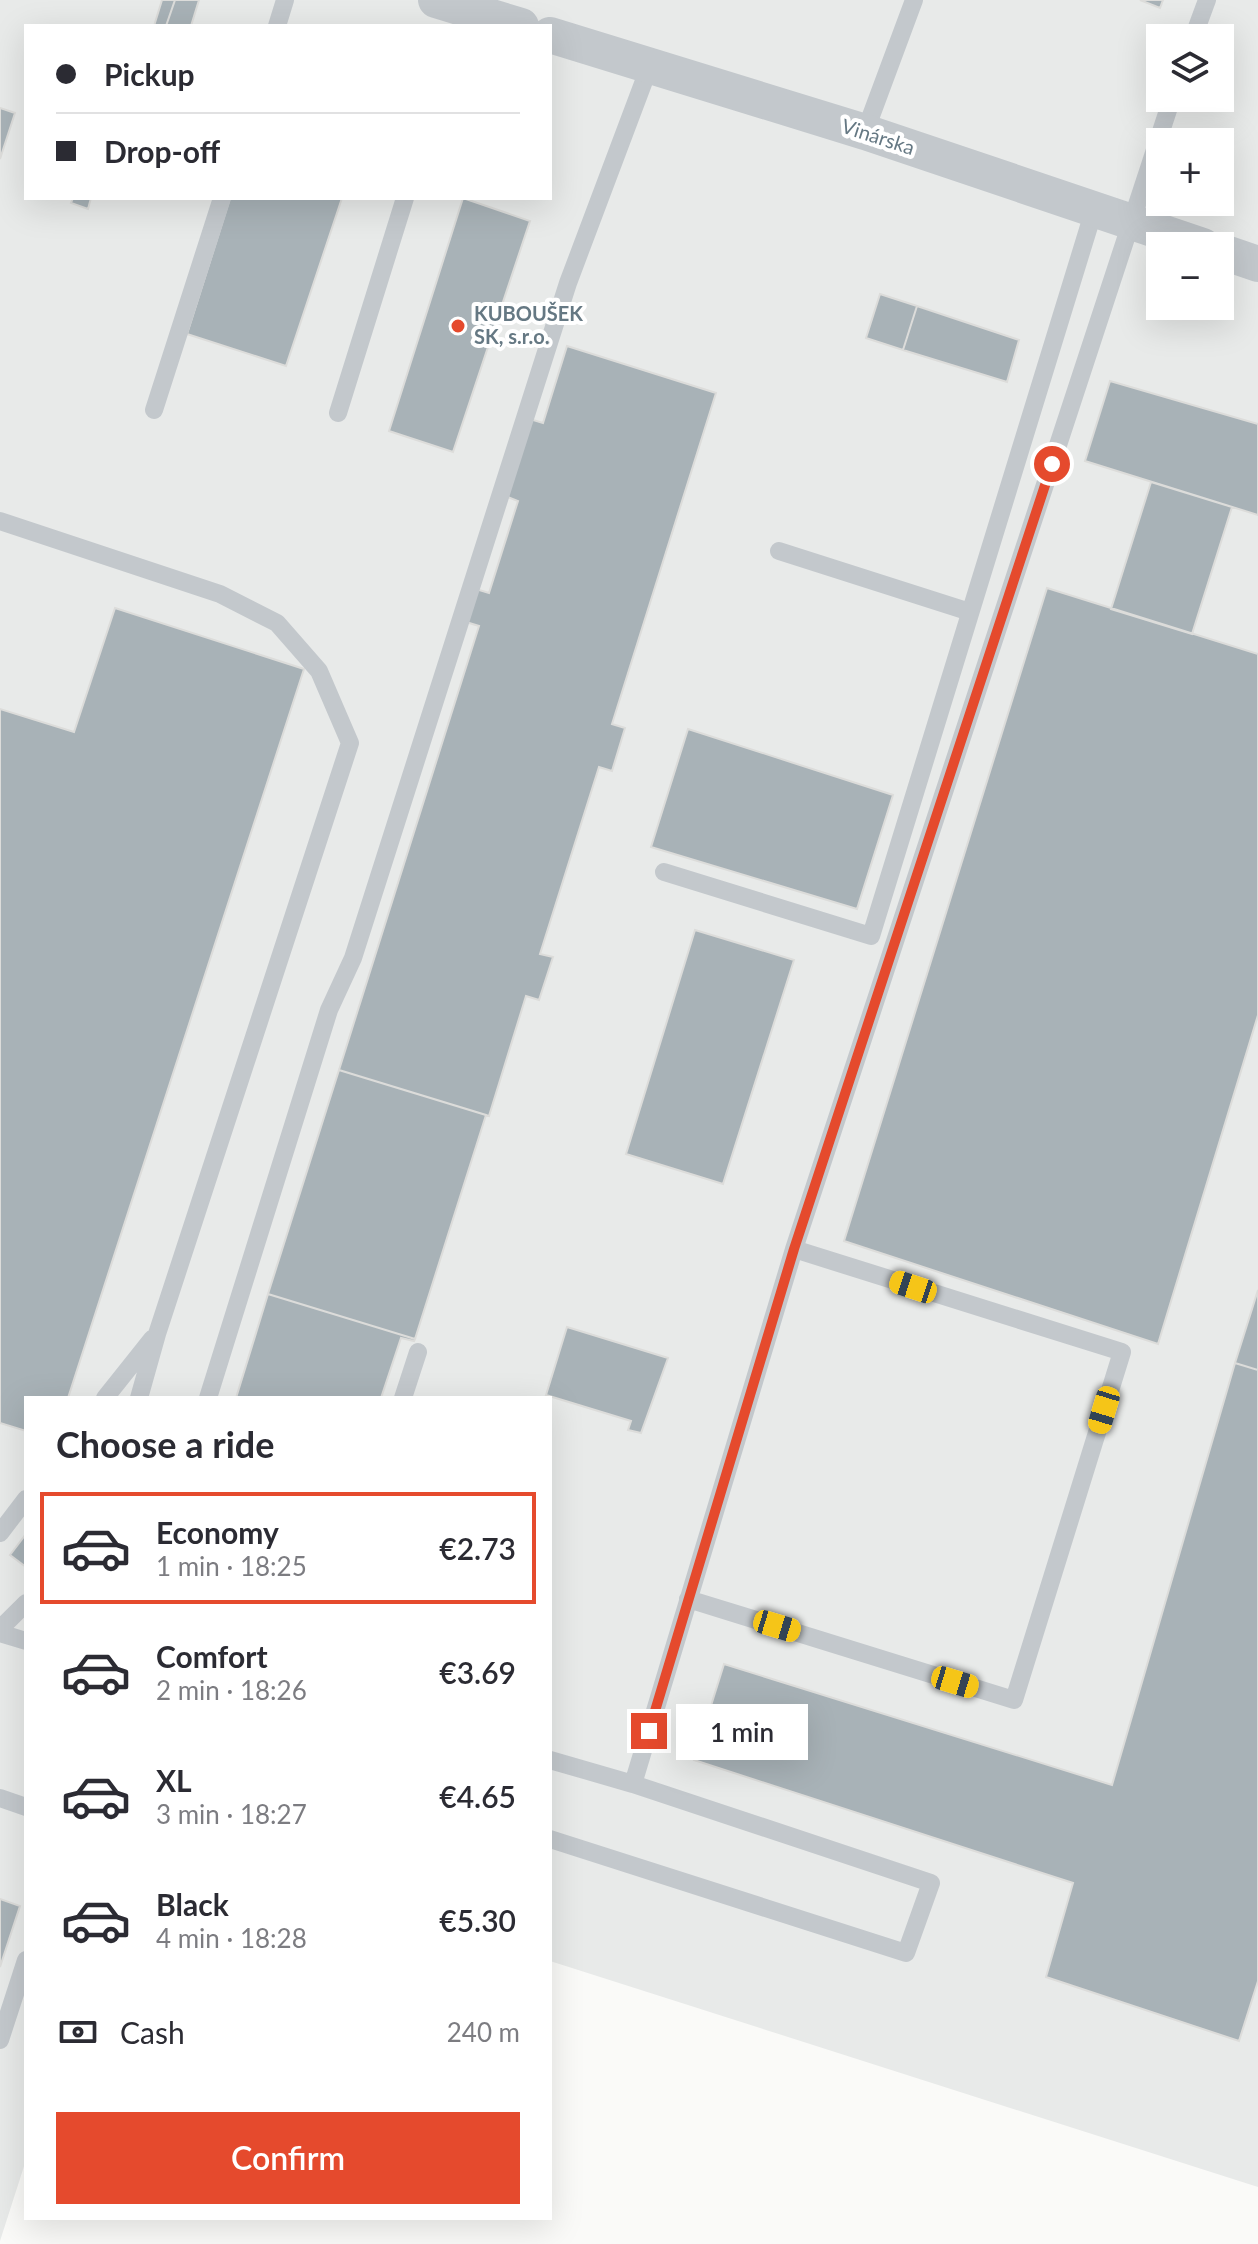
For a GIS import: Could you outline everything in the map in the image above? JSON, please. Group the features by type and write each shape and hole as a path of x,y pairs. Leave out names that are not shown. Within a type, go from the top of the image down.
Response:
{"street":[{"path":"452,11 512,24"},
{"name":"Vinárska","path":"552,36 865,132 1159,232"},
{"path":"1234,256 1258,264"}],"lane":[{"path":"278,24 285,0"},
{"path":"865,132 914,0"},
{"path":"1198,24 1207,0"},
{"path":"209,1396 329,1010 353,958 568,283 650,65"},
{"path":"633,1784 794,1249 1167,112"},
{"path":"154,410 221,200"},
{"path":"338,413 404,200"},
{"path":"664,872 871,936 1094,210"},
{"path":"0,521 220,594 277,623 319,671 350,743 157,1334 140,1396"},
{"path":"779,551 970,612"},
{"path":"688,1599 1014,1700 1113,1382 1122,1352 794,1249"},
{"path":"107,1396 157,1334"},
{"path":"404,1396 418,1352"},
{"path":"0,1533 24,1502"},
{"path":"24,1605 0,1631 24,1640"},
{"path":"552,1761 633,1784 931,1883 906,1953 552,1840"},
{"path":"0,1798 24,1806"},
{"path":"0,2040 24,1966"}],"shaded area":[{"path":"0,0 1258,0 1258,2187 552,1962 552,1396 24,1396 24,2166 0,2241"}],"building":[{"path":"162,0 175,0 167,24 155,24"},
{"path":"175,0 199,0 192,24 167,24"},
{"path":"1140,0 1163,0 1160,8"},
{"path":"0,108 15,113 0,159"},
{"path":"72,200 90,200 88,209 71,203"},
{"path":"229,200 341,200 286,366 187,334"},
{"name":"KUBOUŠEK SK, s.r.o.","path":"462,200 530,221 453,452 389,431"},
{"path":"880,294 917,306 903,350 866,338"},
{"path":"917,306 1019,340 1007,382 903,350"},
{"path":"567,346 716,393 612,724 625,728 612,771 599,767 540,954 553,957 539,1000 526,996 489,1116 339,1070 479,626 466,622 476,589 489,593 518,501 505,496 530,419 543,423"},
{"path":"1110,381 1258,424 1258,515 1085,461"},
{"path":"1151,482 1232,507 1192,634 1111,609"},
{"path":"1047,588 1258,654 1258,1015 1158,1344 844,1241"},
{"path":"115,608 304,669 69,1396 24,1396 24,1430 0,1423 0,709 74,732"},
{"path":"688,729 893,795 857,909 651,847"},
{"path":"695,930 794,960 723,1184 626,1154"},
{"path":"339,1070 486,1115 415,1339 268,1294"},
{"path":"1258,1290 1258,1370 1235,1363"},
{"path":"268,1294 415,1339 401,1338 382,1396 237,1396"},
{"path":"567,1327 668,1358 641,1433 628,1430 631,1421 546,1395"},
{"path":"1235,1363 1258,1370 1258,1981 1239,2041 1046,1977 1073,1883 694,1760 724,1664 1112,1785"},
{"path":"24,1537 24,1566 10,1555"},
{"path":"0,1899 20,1906 0,1967"}],"place":[{"name":"KUBOUŠEK SK, s.r.o.","path":"458,326"}],"route":[{"path":"649,1731 794,1249 1052,464"}]}
